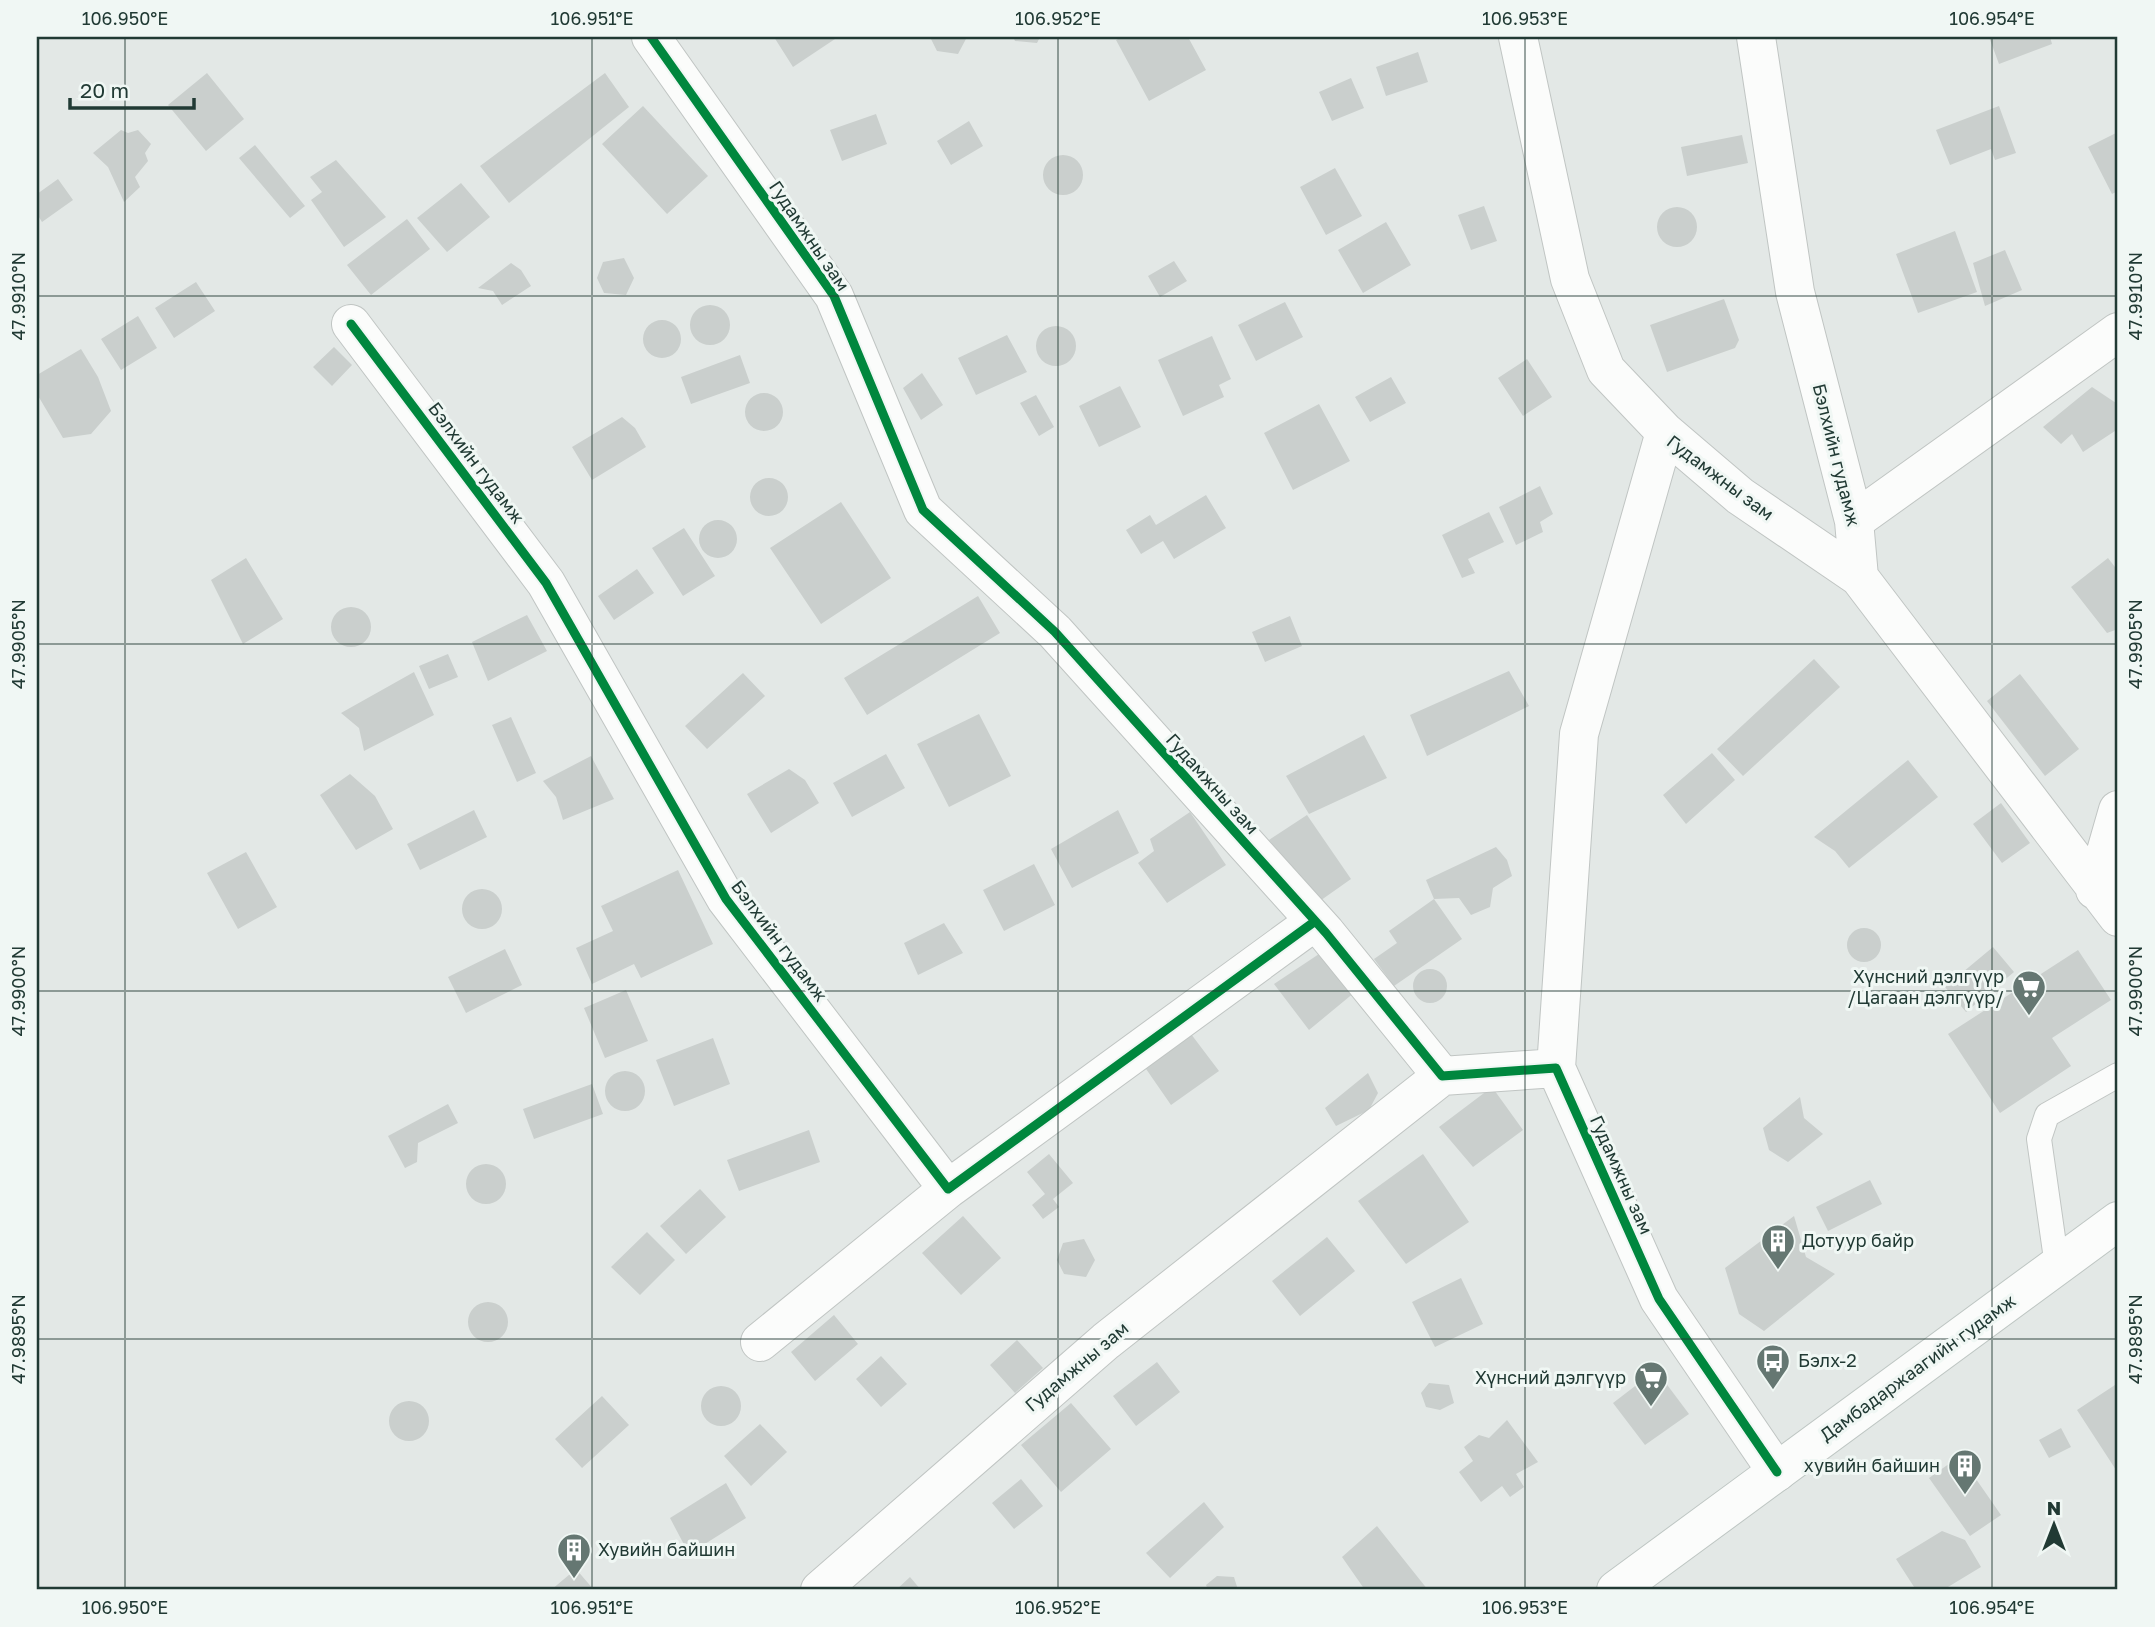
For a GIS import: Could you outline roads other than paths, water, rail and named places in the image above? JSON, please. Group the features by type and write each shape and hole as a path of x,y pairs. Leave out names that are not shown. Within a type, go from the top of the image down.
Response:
{"street":[{"name":"Гудамжны зам","path":"651,37 834,296 923,510 1055,632 1314,922 1442,1076 1106,1341 820,1590"},
{"path":"1518,37 1570,279 1606,370 1665,432"},
{"name":"Бэлхийн гудамж","path":"1756,37 1795,292 1854,521 1859,577"},
{"name":"Бэлхийн гудамж","path":"351,324 546,583 726,899 948,1189"},
{"path":"1854,521 2118,332"},
{"name":"Гудамжны зам","path":"1777,1472 1659,1298 1556,1068 1579,734 1665,432 1740,496 1859,577"},
{"path":"1859,577 2107,903"},
{"path":"2107,903 2118,810"},
{"path":"760,1342 948,1189 1314,922"},
{"path":"1442,1076 1556,1068"},
{"name":"Дамбадаржаагийн гудамж","path":"1616,1590 2118,1221"}],"lane":[{"path":"2057,1266 2039,1139 2047,1115 2118,1075"}],"place":[{"name":"Хүнсний дэлгүүр /Цагаан дэлгүүр/","path":"2029,1017"},
{"name":"Дотуур байр","path":"1778,1271"},
{"name":"Бэлх-2","path":"1773,1391"},
{"name":"Хүнсний дэлгүүр","path":"1651,1408"},
{"name":"хувийн байшин","path":"1965,1496"},
{"name":"Хувийн байшин","path":"574,1580"}]}
